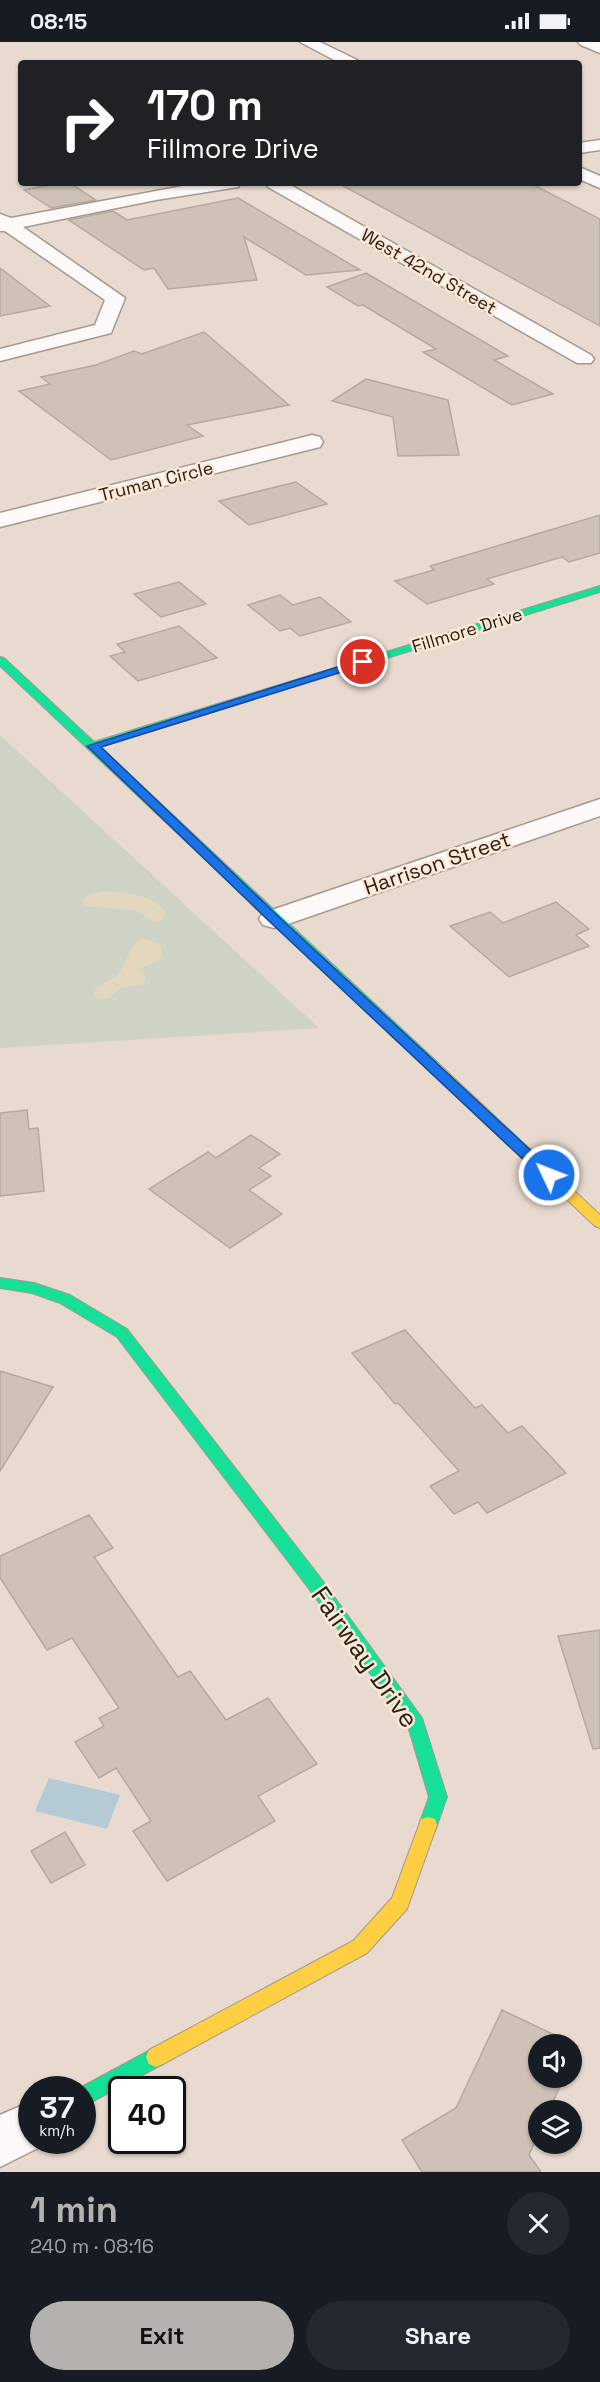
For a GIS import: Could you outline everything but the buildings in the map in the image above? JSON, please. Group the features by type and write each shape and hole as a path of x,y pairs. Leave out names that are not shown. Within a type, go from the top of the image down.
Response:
{"street":[{"path":"308,42 346,60"},
{"path":"586,42 600,48"},
{"path":"582,148 600,145"},
{"path":"582,174 600,183"},
{"path":"2,223 213,186"},
{"name":"West 42nd Street","path":"279,186 584,359"},
{"path":"0,355 104,328 114,298 2,223"},
{"name":"Truman Circle","path":"0,520 312,442"},
{"name":"Fillmore Drive","path":"93,746 600,589"},
{"path":"0,660 274,920 600,1223"},
{"name":"Harrison Street","path":"274,920 600,807"},
{"name":"Fairway Drive","path":"0,1284 23,1284 59,1295 88,1308 122,1333 313,1581 416,1723 438,1797 400,1903 360,1947 96,2089"},
{"path":"0,2142 18,2132"}],"shaded area":[{"path":"0,735 319,1028 0,1048"}],"sand":[{"path":"105,891 147,898 161,907 166,914 162,920 154,922 135,910 83,906 83,899 91,894"},
{"path":"142,938 159,943 163,955 158,961 139,969 146,978 143,984 120,988 110,998 97,999 93,994 95,990 118,974 133,946"}],"water":[{"path":"49,1778 120,1795 107,1829 35,1811"}],"traffic: fast":[{"path":"93,746 600,589"},
{"path":"0,660 432,1065"},
{"path":"0,1283 34,1288 65,1299 122,1333 313,1581 416,1723 438,1797 428,1825"},
{"path":"96,2089 156,2057"}],"traffic: slow":[{"path":"432,1065 600,1223"},
{"path":"156,2057 360,1947 400,1903 428,1825"}],"route":[{"path":"363,662 93,746 274,920 549,1175"}]}
